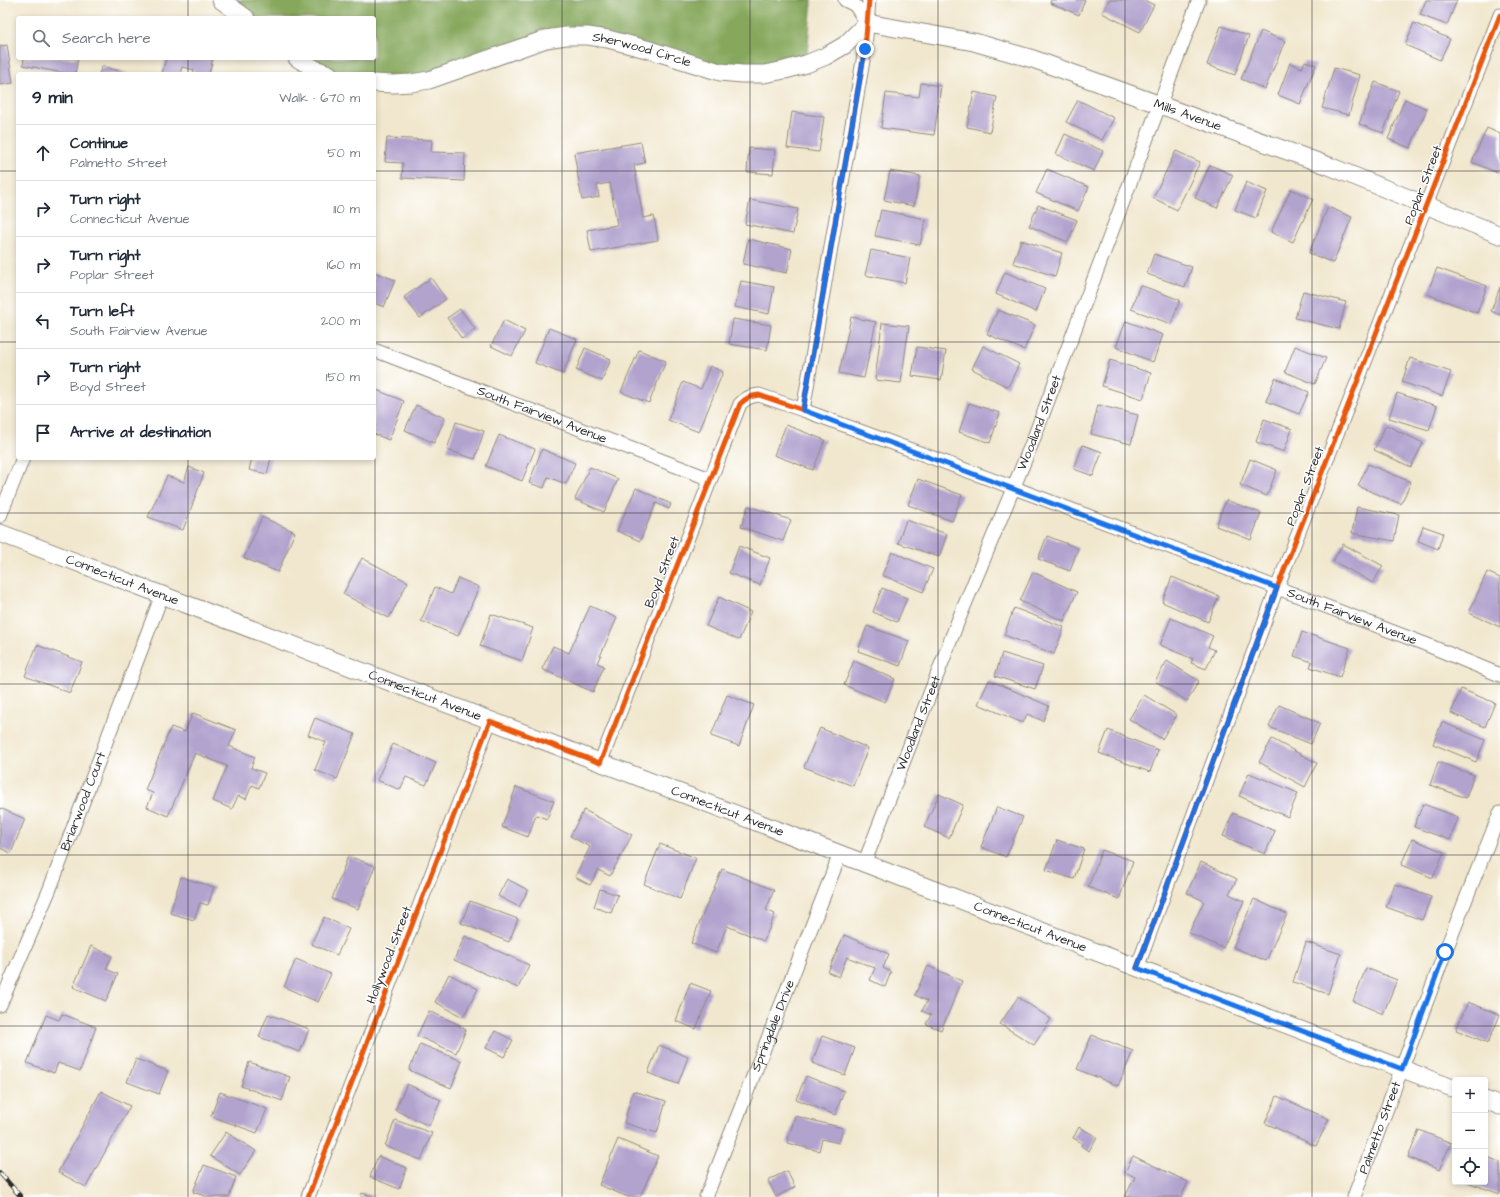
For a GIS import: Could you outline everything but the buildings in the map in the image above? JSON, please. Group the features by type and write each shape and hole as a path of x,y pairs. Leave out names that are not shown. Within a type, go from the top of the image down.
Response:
{"street":[{"path":"220,0 243,16"},
{"path":"845,0 855,5 867,23"},
{"path":"803,410 865,49 869,0"},
{"name":"Woodland Street","path":"864,864 958,620 1032,443 1198,0"},
{"name":"Poplar Street","path":"1137,968 1277,588 1427,206 1500,15"},
{"name":"Sherwood Circle","path":"376,83 411,83 429,80 546,39 566,36 588,36 608,39 650,50 720,72 764,74 792,68 826,56 845,45 867,23"},
{"name":"Mills Avenue","path":"867,23 974,42 1004,49 1329,166 1500,235"},
{"path":"301,60 324,72"},
{"name":"South Fairview Avenue","path":"376,351 710,479"},
{"name":"South Fairview Avenue","path":"753,396 766,396 1013,488 1424,644 1500,675"},
{"name":"Boyd Street","path":"600,763 740,404 745,399 753,396"},
{"path":"0,516 23,460"},
{"name":"Connecticut Avenue","path":"0,533 1452,1088"},
{"name":"Briarwood Court","path":"0,1005 49,891 162,596"},
{"name":"Hollywood Street","path":"308,1197 490,721"},
{"name":"Palmetto Street","path":"1354,1197 1445,952 1500,813"},
{"name":"Springdale Drive","path":"706,1197 840,854"},
{"path":"1488,1101 1500,1106"}],"green space":[{"path":"221,0 812,0 806,64 764,74 588,36 446,75 376,83 376,72 325,72 301,60 376,60 376,16 243,16"}],"railway":[{"path":"0,1173 21,1197"}],"cycle path":[{"path":"308,1197 490,721 600,763 740,404 748,398 759,395 803,410 865,49 869,0"},
{"path":"1137,968 1277,588 1500,15"}],"route":[{"path":"865,49 803,410 1277,588 1137,968 1402,1069 1445,952"}]}
